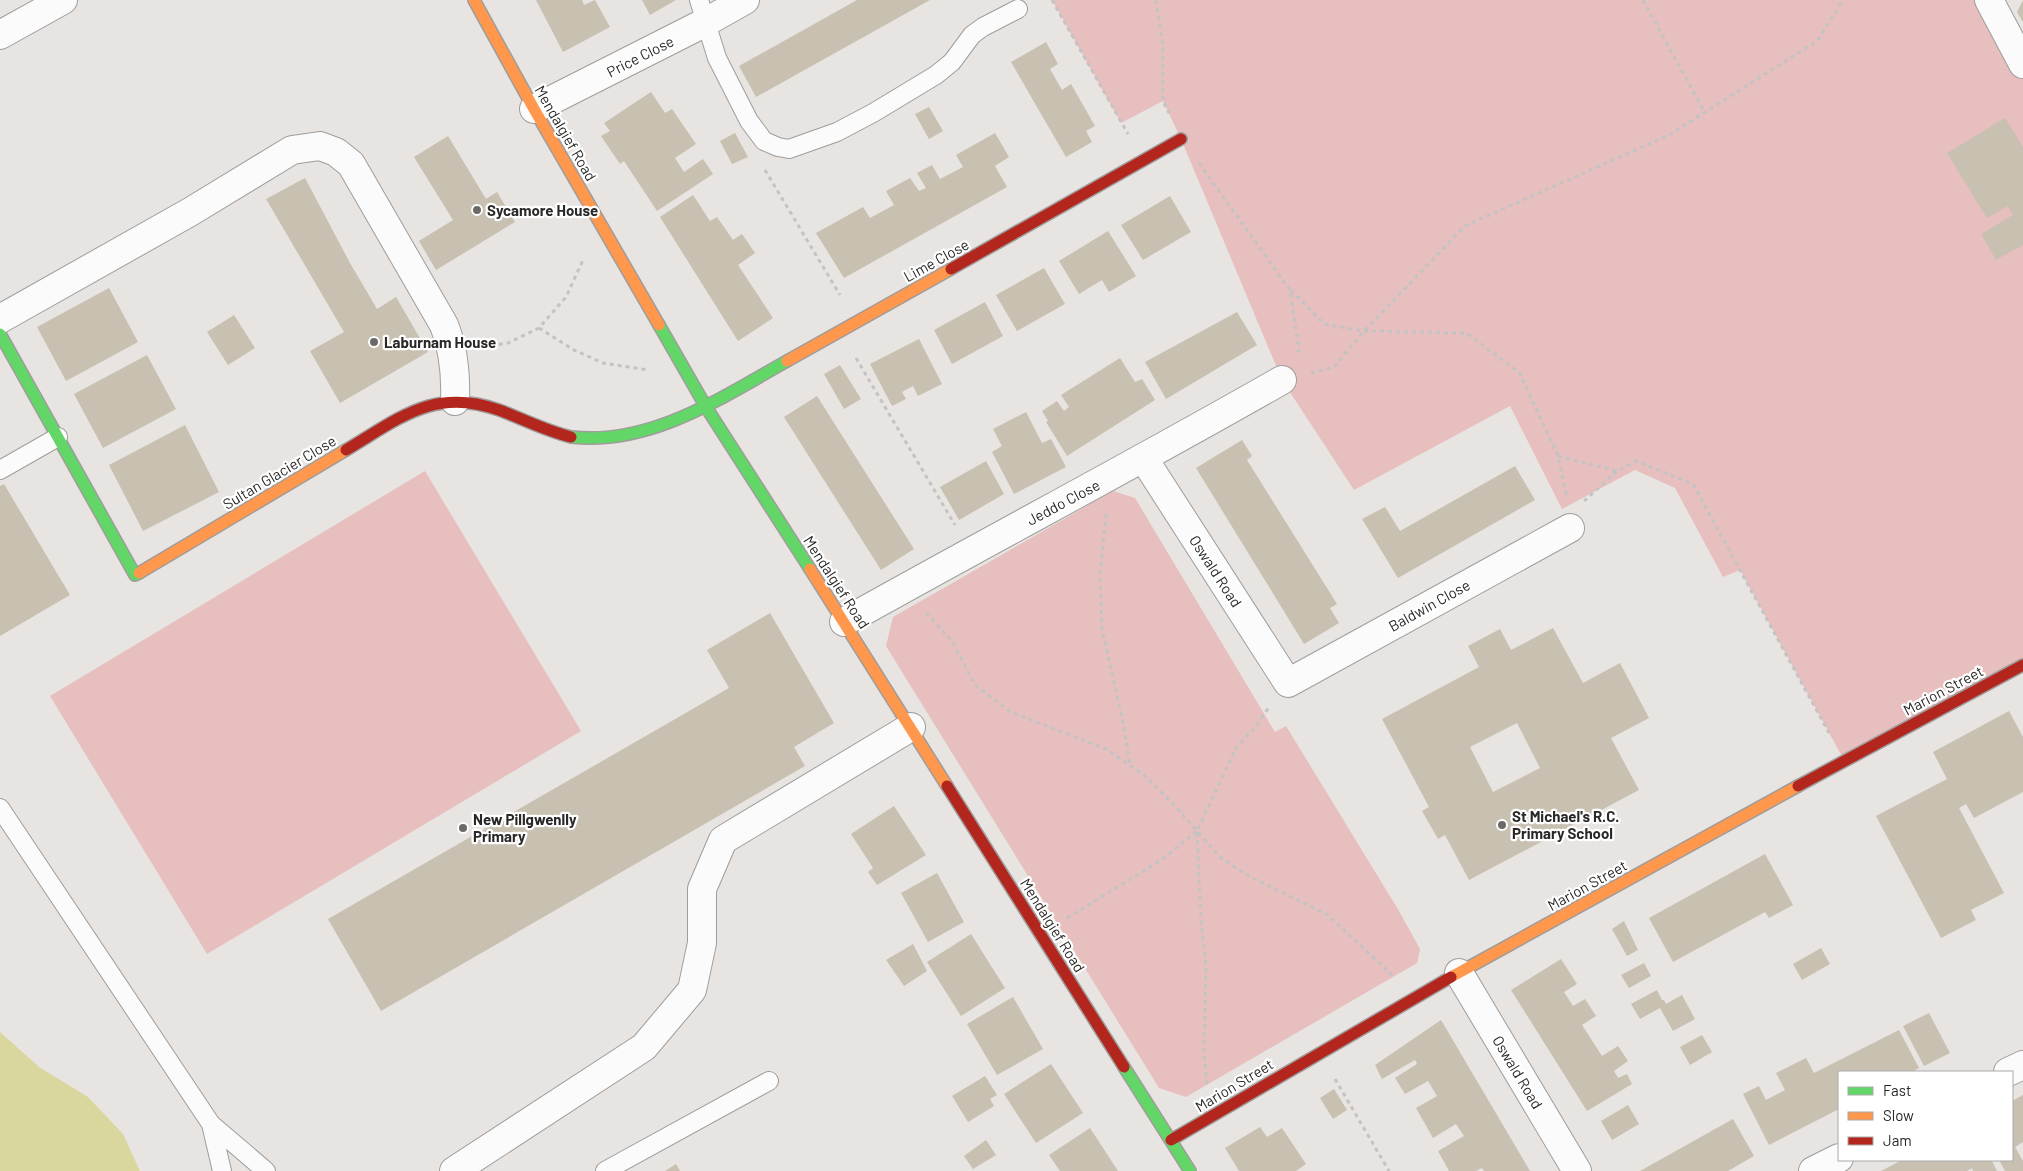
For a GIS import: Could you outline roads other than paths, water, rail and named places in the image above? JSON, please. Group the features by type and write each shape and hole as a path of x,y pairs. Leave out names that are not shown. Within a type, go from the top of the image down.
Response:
{"street":[{"path":"0,35 63,0"},
{"name":"Mendalgief Road","path":"474,0 534,109 706,407 911,727 1190,1171"},
{"name":"Price Close","path":"534,109 702,11 745,0"},
{"path":"1989,0 2023,64"},
{"name":"Lime Close","path":"706,407 1181,139"},
{"path":"0,320 190,212 292,150 320,146 336,152 351,164 444,325 452,351 456,380 455,401"},
{"name":"Sultan Glacier Close","path":"0,334 135,575 414,410 433,404 455,401 488,408 570,437 588,439 643,433 706,407"},
{"name":"Jeddo Close","path":"844,622 970,551 1144,458 1282,380"},
{"name":"Oswald Road","path":"1144,458 1288,683"},
{"name":"Baldwin Close","path":"1288,683 1570,528"},
{"name":"Marion Street","path":"1171,1140 1419,994 1844,760 2023,665"},
{"path":"454,1171 644,1047 692,990 702,943 702,889 723,840 911,727"},
{"name":"Oswald Road","path":"1459,973 1577,1171"},
{"path":"2010,1071 2023,1064"},
{"path":"1813,1171 1838,1158"}],"lane":[{"path":"702,11 717,58 749,121 764,141 789,149 837,132 936,75 952,62 972,34 1018,9"},
{"path":"0,470 58,437"},
{"path":"0,808 211,1124 266,1171"},
{"path":"605,1171 770,1081"},
{"path":"211,1124 222,1171"}],"place":[{"name":"Sycamore House","path":"477,210"},
{"name":"Laburnam House","path":"374,342"},
{"name":"St Michael's R.C. Primary School","path":"1502,825"},
{"name":"New Pillgwenlly Primary","path":"463,828"}]}
